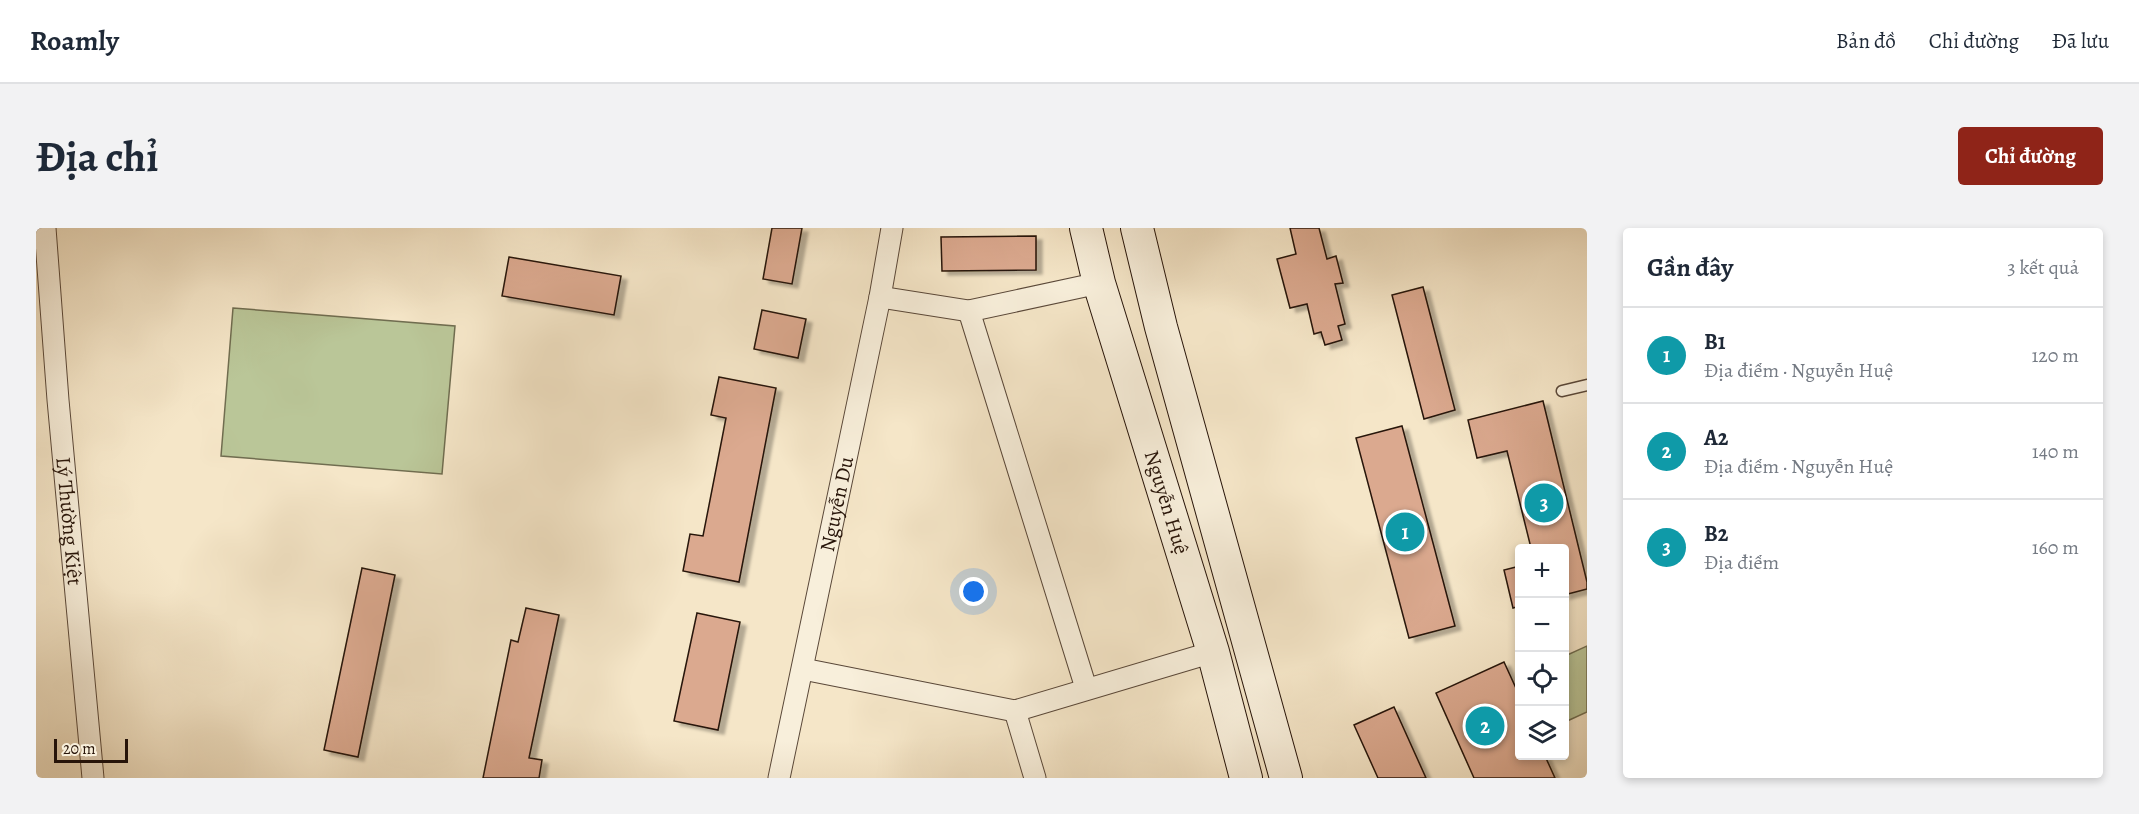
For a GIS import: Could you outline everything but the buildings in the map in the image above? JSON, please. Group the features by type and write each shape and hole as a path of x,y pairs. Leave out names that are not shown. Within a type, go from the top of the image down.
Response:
{"main road":[{"name":"Nguyễn Huệ","path":"1086,228 1099,283 1213,651 1246,778"},
{"name":"Nguyễn Huệ","path":"1137,228 1161,327 1286,778"},
{"path":"1119,344 1161,327"},
{"path":"1213,651 1248,642"}],"street":[{"name":"Lý Thường Kiệt","path":"45,228 58,400 93,778"},
{"name":"Nguyễn Du","path":"779,778 880,297 892,228"},
{"path":"880,297 969,311 1099,283"},
{"path":"969,311 1086,688"},
{"path":"803,669 1015,711 1213,651"},
{"path":"1015,711 1035,778"}],"lane":[{"path":"1562,392 1587,385"}],"green space":[{"path":"233,308 455,326 442,474 221,456"},
{"path":"1587,646 1587,712 1569,720 1569,706 1569,654"}],"place":[{"name":"B2","path":"1544,503"},
{"name":"B1","path":"1405,532"},
{"name":"A2","path":"1485,726"}]}
